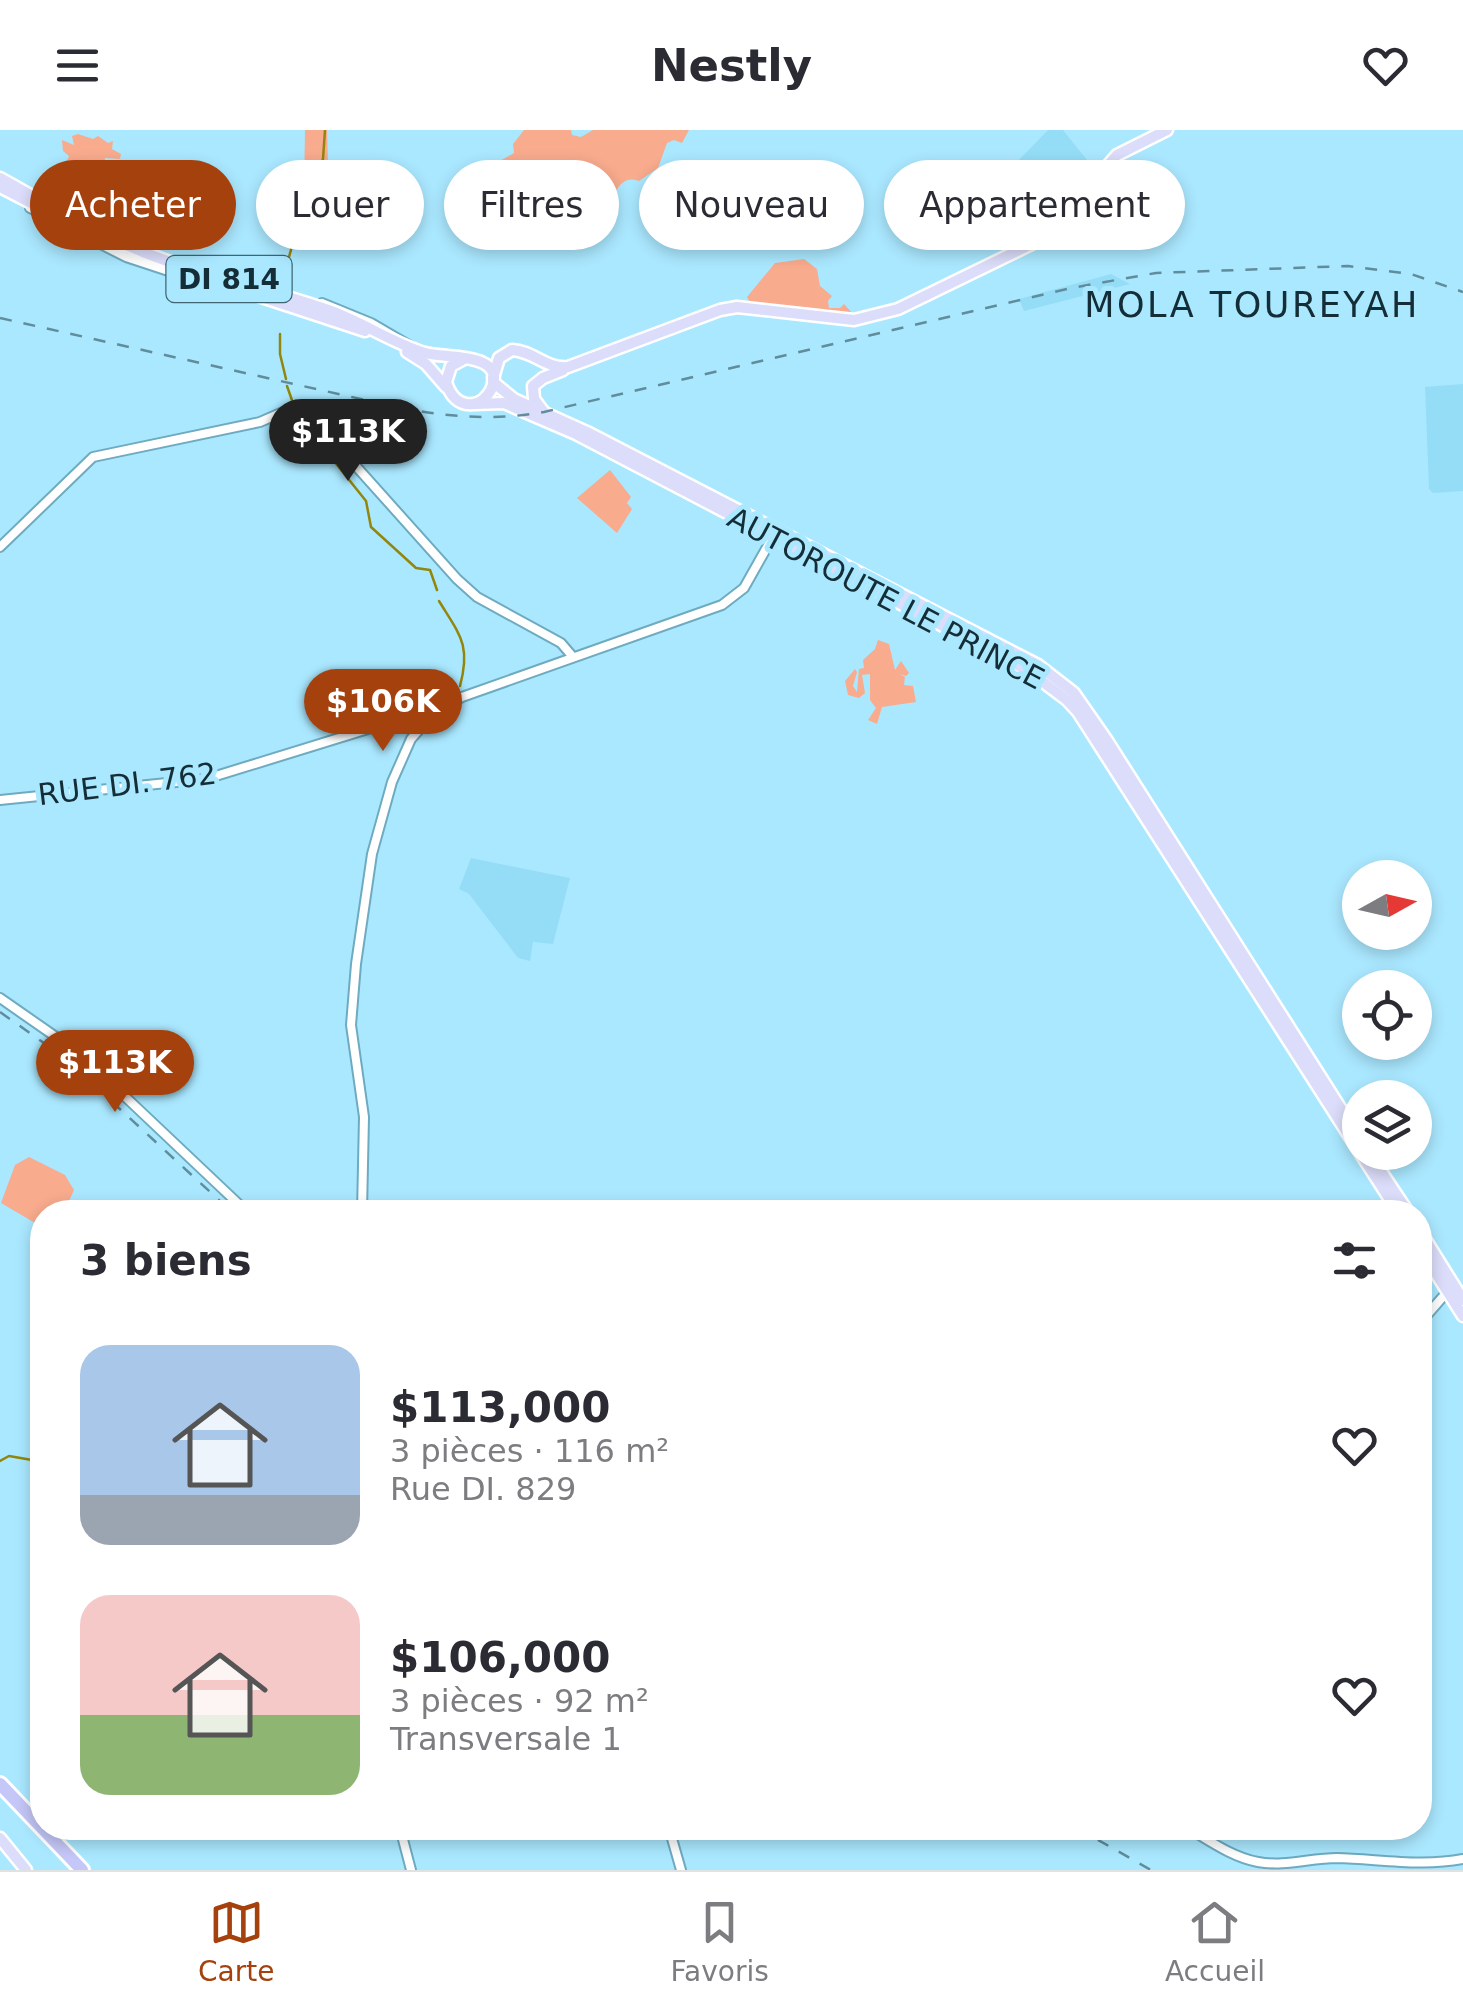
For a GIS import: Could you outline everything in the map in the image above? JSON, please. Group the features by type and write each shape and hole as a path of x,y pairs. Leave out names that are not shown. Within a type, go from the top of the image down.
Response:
{"highway":[{"path":"0,1773 30,1806"},
{"path":"0,1784 30,1814"},
{"path":"56,1840 86,1870"},
{"path":"60,1840 86,1870"}],"main road":[{"path":"543,412 532,394 536,382 720,310 737,308 854,320 898,309 1042,240 1117,155 1167,130"},
{"name":"DI 814","path":"0,176 99,232 146,253 332,312 416,350 446,358 470,358"},
{"name":"DI 814","path":"0,189 144,259 382,337 426,364 448,391"},
{"path":"518,345 553,363 582,362 556,368 526,352 512,350 498,358 488,396 474,404 459,402 448,391 447,374 458,361 518,345"},
{"path":"470,358 485,363 493,380"},
{"name":"AUTOROUTE LE PRINCE","path":"493,380 514,398 1027,670 1067,700 1390,1200"},
{"name":"AUTOROUTE LE PRINCE","path":"474,404 504,403 576,434 1021,656 1063,683 1127,772 1342,1111"},
{"path":"1380,1170 1400,1200"},
{"path":"1432,1250 1463,1300"},
{"path":"1432,1267 1463,1316"},
{"path":"0,1838 26,1870"}],"street":[{"path":"0,547 93,456 260,422 305,408 325,417 354,464 476,597 561,643 573,657"},
{"path":"362,1200 364,1117 351,1025 356,964 377,830 404,752 427,720 462,697 722,605 744,588 775,533"},
{"name":"RUE DI. 762","path":"0,800 206,779 394,720 427,720"},
{"path":"1,997 79,1053 234,1200"},
{"path":"1432,1310 1448,1292"},
{"path":"403,1840 411,1870"},
{"path":"672,1840 681,1870"},
{"path":"1208,1840 1234,1856 1283,1864 1338,1858 1463,1860"}],"shaded area":[{"path":"305,130 327,130 328,160 304,160"},
{"path":"524,130 571,130 572,135 581,137 593,130 689,130 682,143 667,143 661,160 639,160 639,181 629,180 619,187 619,160 502,160 514,153 513,144"},
{"path":"1048,130 1063,130 1087,160 1019,160"},
{"path":"72,136 98,136 108,143 113,141 112,149 121,154 120,159 67,160 62,140 74,145"},
{"path":"804,259 817,269 820,286 832,296 829,308 844,304 853,314 850,318 821,314 808,307 762,308 750,303 747,297 775,263"},
{"path":"1111,274 1130,284 1024,311 1019,299"},
{"path":"1463,384 1463,491 1433,493 1429,489 1425,387"},
{"path":"610,470 631,497 627,503 632,509 617,533 577,498"},
{"path":"878,640 889,644 895,670 901,661 909,673 900,674 905,677 904,685 913,686 916,702 882,707 877,724 868,720 876,708 870,700 870,674 862,675 865,693 859,698 848,695 845,681 855,669 853,686 857,692 859,669 864,668 863,660"},
{"path":"471,858 570,878 553,944 533,942 530,961 518,958 469,894 459,889"},
{"path":"29,1157 65,1175 74,1190 69,1200 30,1200 30,1220 1,1203 15,1165"}],"waterway":[{"path":"281,286 302,210 323,159 325,130"},
{"path":"280,334 286,379"},
{"path":"287,386 294,406"},
{"path":"298,416 366,501 371,527 416,568 430,570 437,590"},
{"path":"439,601 462,641 460,686"},
{"path":"0,1461 9,1456 30,1460"}],"railway":[{"path":"0,318 403,408 483,417 544,412 1071,288 1156,273 1348,266 1411,274 1463,292"},
{"path":"0,1012 61,1055 219,1200"},
{"path":"1098,1840 1151,1870"}],"district":[{"name":"MOLA TOUREYAH","path":"1252,305"}]}
